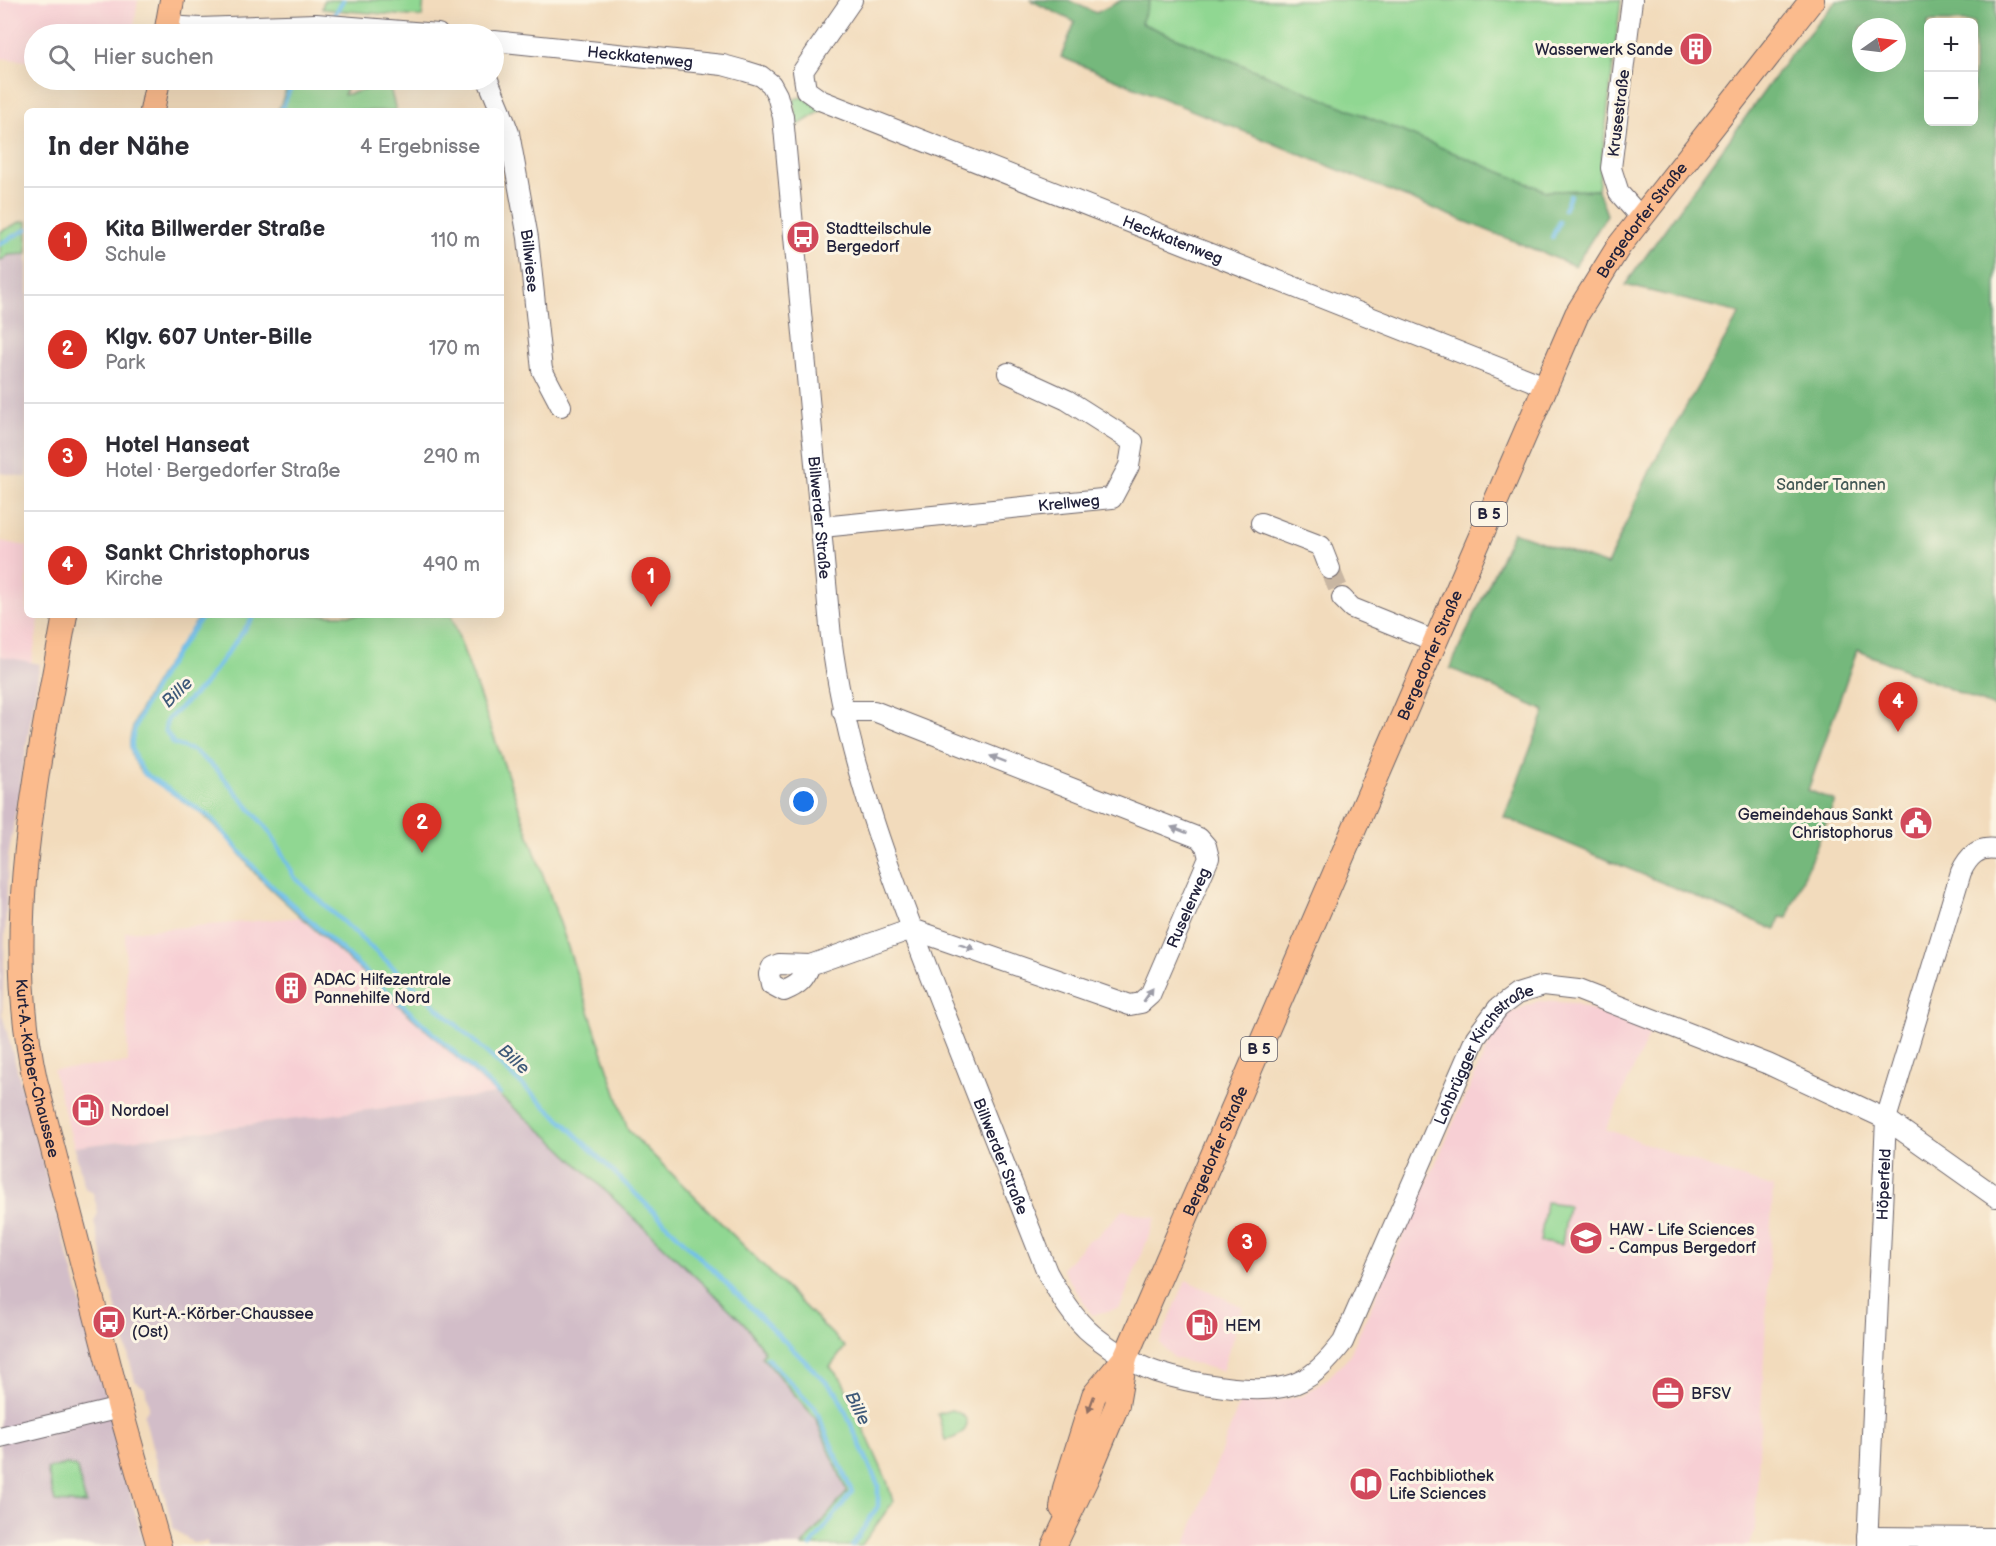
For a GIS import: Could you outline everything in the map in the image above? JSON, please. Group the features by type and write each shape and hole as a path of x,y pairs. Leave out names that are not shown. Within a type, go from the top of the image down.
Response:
{"main road":[{"path":"168,24 172,0"},
{"name":"Bergedorfer Straße","path":"1056,1540 1087,1477 1117,1405 1125,1358 1577,314 1606,265 1641,218 1812,0"},
{"path":"153,108 156,90"},
{"name":"Kurt-A.-Körber-Chaussee","path":"64,618 25,855 20,932 25,1016 35,1080 120,1408 159,1546"}],"street":[{"name":"Heckkatenweg","path":"852,0 805,66 803,76 808,93 824,102 1545,386"},
{"name":"Krusestraße","path":"1632,0 1611,168 1619,193 1641,218"},
{"name":"Heckkatenweg","path":"504,42 723,65 761,76 771,84 777,95"},
{"name":"Billwiese","path":"492,90 500,108"},
{"name":"Billwerder Straße","path":"777,95 783,117 822,527 827,605 842,711 852,756 912,929 1047,1272 1065,1303 1091,1333 1125,1358"},
{"name":"Billwiese","path":"504,119 509,133 528,238 542,370 561,406"},
{"name":"Krellweg","path":"822,527 1112,498 1129,466 1133,442 1068,400 1008,373"},
{"path":"1262,523 1321,546 1330,569"},
{"path":"1342,598 1352,608 1434,641"},
{"name":"Ruselerweg","path":"842,711 874,711 885,715 1199,838 1209,852 1207,866 1150,995 1138,1004 1130,1005 912,929"},
{"name":"Höperfeld","path":"1867,1542 1886,1119 1961,872 1970,856 1991,849"},
{"path":"810,965 912,929"},
{"name":"Lohbrügger Kirchstraße","path":"1125,1358 1155,1372 1201,1382 1247,1388 1288,1386 1322,1366 1343,1342 1476,1037 1498,1008 1516,994 1543,986 1578,990 1768,1064 1886,1119 1996,1197"},
{"path":"0,1437 120,1408"},
{"path":"1867,1542 1996,1538"}],"shaded area":[{"path":"0,0 138,0 134,24 24,24 24,61 0,58"},
{"path":"24,240 24,477 0,473 0,254"},
{"path":"0,541 24,545 24,618 39,618 31,665 0,659"},
{"path":"0,656 40,664 8,859 2,1014 95,1353 144,1546 0,1546"},
{"path":"301,917 497,1094 74,1147 53,1070 128,1063 125,932"},
{"name":"HAW - Life Sciences - Campus Bergedorf","path":"1538,1001 1574,1003 1650,1033 1606,1129 1732,1175 1773,1187 1755,1529 1750,1546 1185,1546 1240,1402 1264,1403 1303,1396 1327,1379 1349,1356 1495,1030 1507,1014"},
{"path":"497,1094 550,1138 744,1323 765,1351 762,1357 816,1419 847,1492 802,1546 208,1546 207,1541 193,1543 173,1528 144,1415 149,1407 145,1388 135,1381 94,1222 98,1213 96,1204 93,1193 85,1188 74,1147"},
{"path":"1123,1210 1156,1218 1120,1308 1092,1315 1062,1269 1089,1239 1095,1238"},
{"name":"HEM","path":"1186,1280 1243,1307 1222,1371 1174,1358 1159,1343"}],"green space":[{"path":"324,0 424,0 422,17 322,9"},
{"path":"1030,0 1068,0 1096,13 1122,0 1150,0 1141,23 1546,191 1598,190 1607,215 1575,266 1061,57 1075,22"},
{"path":"1150,0 1621,0 1598,190 1546,191 1140,23"},
{"name":"Sander Tannen","path":"1837,0 1996,0 1996,708 1857,650 1808,790 1835,801 1787,918 1780,917 1776,930 1504,817 1545,711 1450,668 1513,532 1607,565 1654,462 1740,313 1625,285 1788,58"},
{"path":"286,90 346,90 344,95 364,90 391,90 395,108 279,108"},
{"path":"802,97 824,109 797,126 794,99"},
{"path":"24,221 24,254 9,255 0,261 0,232"},
{"path":"199,618 452,618 561,926 628,1130 845,1347 830,1367 842,1380 887,1481 893,1502 861,1546 802,1546 847,1492 816,1419 762,1357 764,1351 744,1323 550,1138 497,1094 257,876 227,838 202,814 144,775 138,768 130,746 133,728 148,694"},
{"path":"1546,1202 1568,1205 1562,1245 1540,1242"},
{"path":"951,1410 965,1417 967,1422 964,1431 945,1440 938,1414"},
{"path":"67,1464 77,1468 86,1504 55,1502 47,1469"}],"waterway":[{"name":"Bille","path":"332,20 343,0"},
{"name":"Bille","path":"282,108 290,90"},
{"path":"1564,210 1570,195"},
{"path":"1552,238 1559,222"},
{"path":"0,244 24,231"},
{"path":"202,618 184,641 151,694 136,727 132,740 133,754 145,774 210,817 264,879 500,1094"},
{"name":"Bille","path":"253,618 203,686 167,720 165,730 174,744 194,751 216,769 270,832 295,878 564,1123 837,1393 878,1485 878,1506 852,1546"},
{"path":"767,1358 815,1408 852,1492 811,1546"}],"tunnel":[{"path":"1330,569 1342,598"}],"place":[{"name":"Wasserwerk Sande","path":"1696,49"},
{"name":"Stadtteilschule Bergedorf","path":"803,237"},
{"name":"Kita Billwerder Straße","path":"651,607"},
{"name":"Sankt Christophorus","path":"1898,732"},
{"name":"Gemeindehaus Sankt Christophorus","path":"1916,823"},
{"name":"Klgv. 607 Unter-Bille","path":"422,853"},
{"name":"ADAC Hilfezentrale Pannehilfe Nord","path":"291,988"},
{"name":"Nordoel","path":"88,1110"},
{"name":"HAW - Life Sciences - Campus Bergedorf","path":"1586,1238"},
{"name":"Hotel Hanseat","path":"1247,1273"},
{"name":"Kurt-A.-Körber-Chaussee (Ost)","path":"109,1322"},
{"name":"HEM","path":"1202,1325"},
{"name":"BFSV","path":"1668,1393"},
{"name":"Fachbibliothek Life Sciences","path":"1366,1484"}]}
